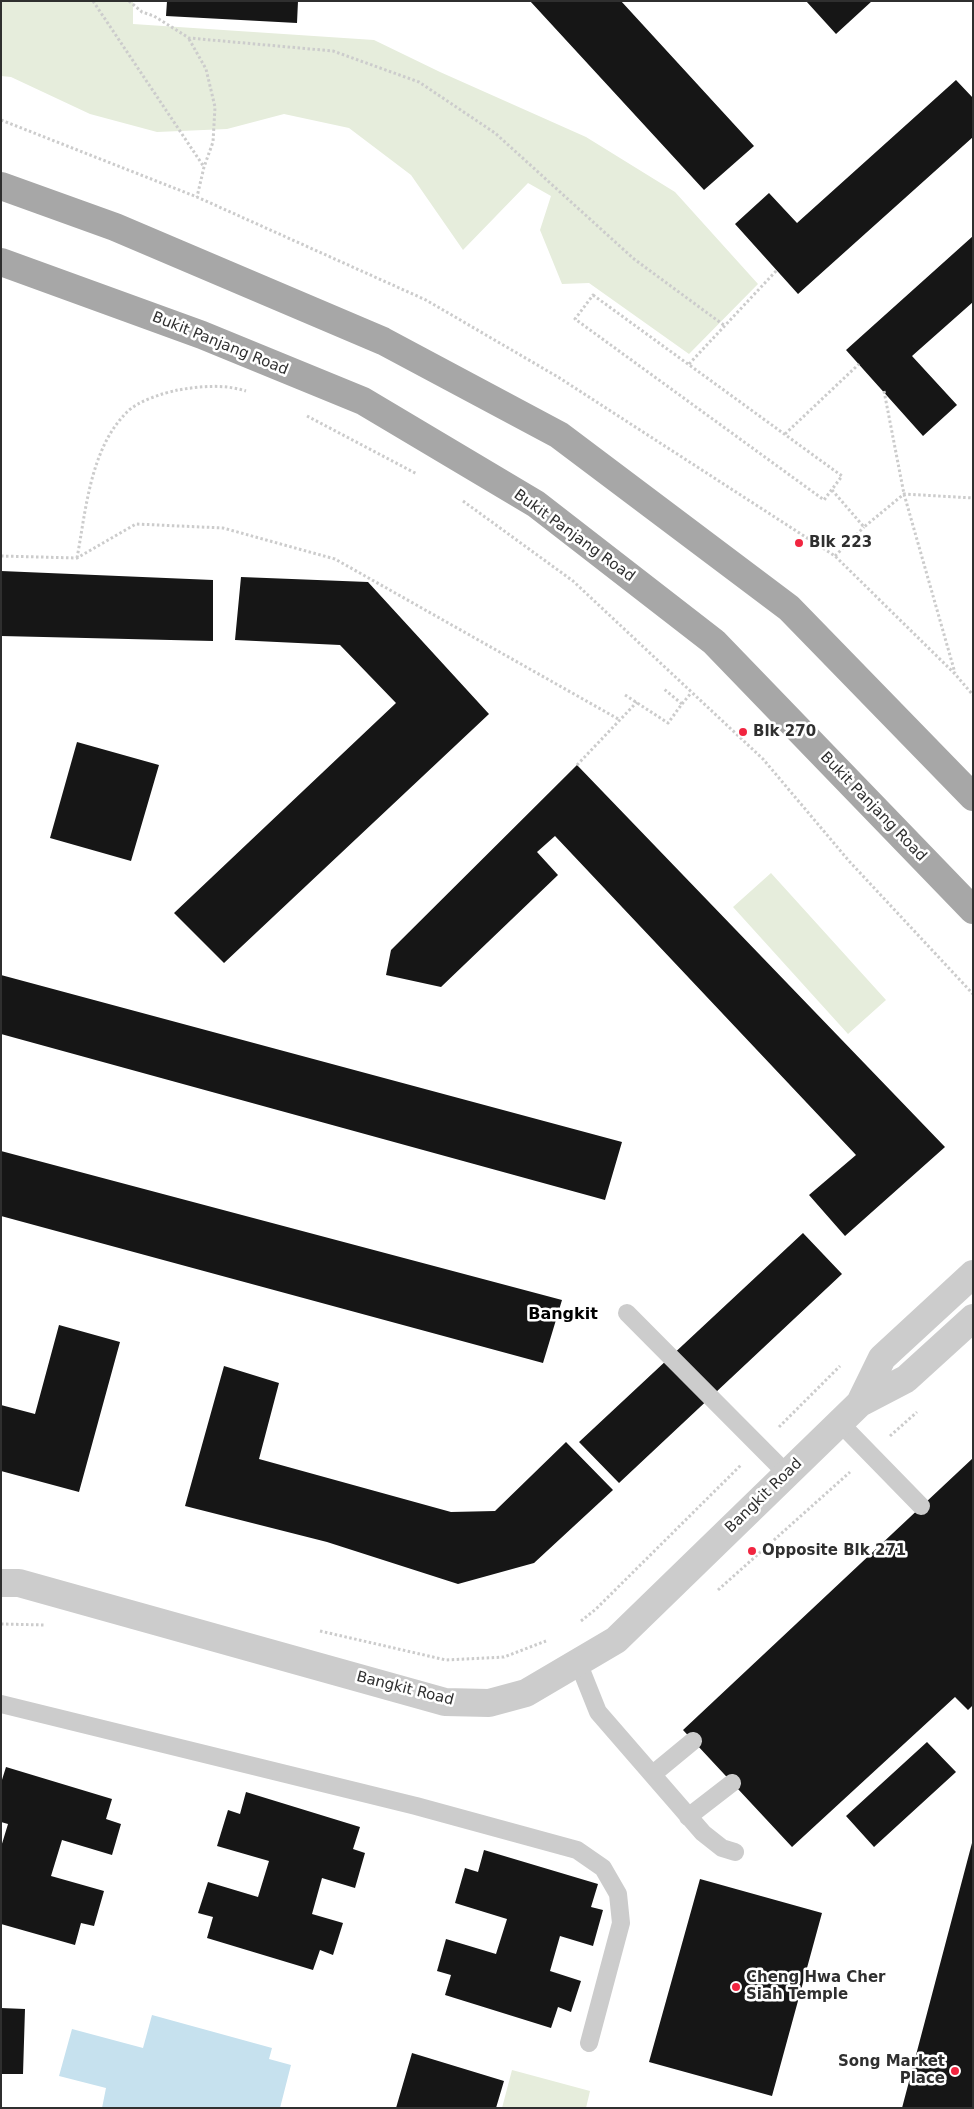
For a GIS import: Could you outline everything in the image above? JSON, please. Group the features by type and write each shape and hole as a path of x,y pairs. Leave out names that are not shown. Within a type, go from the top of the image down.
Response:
{"main road":[{"path":"1,186 115,227 383,341 559,435 790,608 973,797"},
{"name":"Bukit Panjang Road","path":"1,262 202,335 363,402 536,504 714,642 973,910"}],"street":[{"name":"Bangkit Road","path":"860,1403 882,1358 973,1274"},
{"name":"Bangkit Road","path":"1,1583 19,1583 445,1702 489,1703 526,1692 616,1640 860,1403 906,1379 973,1318"}],"lane":[{"path":"627,1313 787,1474"},
{"path":"840,1423 921,1506"},
{"path":"578,1662 598,1712 688,1817 712,1841 735,1852"},
{"path":"1,1704 416,1806 577,1850 603,1868 618,1894 621,1924 589,2043"},
{"path":"653,1774 693,1741"},
{"path":"688,1817 732,1783"}],"path":[{"path":"93,1 204,167"},
{"path":"129,1 142,12 154,16 189,38 333,51 419,82 494,133 634,260 725,326"},
{"path":"189,38 206,69 215,107 213,142 204,167 197,197"},
{"path":"689,364 777,270"},
{"path":"592,295 689,364 842,476 824,500 575,319 592,295"},
{"path":"785,434 858,364"},
{"path":"77,558 96,465 109,435 127,411 162,393 202,385 244,390 252,393"},
{"path":"884,392 904,494 955,674"},
{"path":"304,414 422,476"},
{"path":"832,490 864,527"},
{"path":"834,556 864,527 904,494 973,498"},
{"path":"456,496 573,581 763,759 849,861 973,994"},
{"path":"1,556 77,558 136,524 223,528 335,560 620,720"},
{"path":"664,690 682,704"},
{"path":"625,695 668,724 691,693"},
{"path":"577,765 637,702"},
{"path":"575,1625 596,1609 843,1363"},
{"path":"716,1592 921,1408"},
{"path":"1,1624 47,1626"},
{"path":"316,1630 446,1660 504,1657 552,1639"}],"green space":[{"path":"1,1 133,1 133,24 374,40 440,72 586,137 675,192 758,284 689,354 589,283 562,284 540,230 551,196 528,183 463,250 411,175 349,128 284,114 227,129 157,132 90,114 11,77 1,76"},
{"path":"771,873 886,1000 848,1034 733,907"},
{"path":"512,2070 590,2091 586,2108 502,2108"}],"water":[{"path":"152,2015 272,2048 269,2059 291,2065 280,2108 102,2108 106,2088 59,2076 72,2029 143,2048"}],"building":[{"path":"167,1 298,1 297,23 166,16"},
{"path":"530,1 621,1 754,146 704,190"},
{"path":"806,1 872,1 836,34"},
{"path":"956,80 973,98 973,137 798,294 735,224 769,193 797,223"},
{"path":"973,236 973,302 912,356 957,405 923,436 846,350"},
{"path":"1,571 213,580 213,641 1,636"},
{"path":"241,577 368,582 489,714 224,963 174,913 396,703 340,645 235,640"},
{"path":"77,742 159,765 131,861 50,838"},
{"path":"577,765 945,1147 845,1236 809,1195 856,1155 555,836 537,852 558,875 441,987 386,975 391,950"},
{"path":"1,975 622,1142 605,1200 1,1034"},
{"path":"1,1151 562,1300 543,1363 1,1216"},
{"path":"803,1233 842,1274 619,1483 579,1442"},
{"path":"59,1325 120,1342 79,1492 1,1471 1,1405 35,1414"},
{"path":"224,1366 279,1383 259,1459 451,1512 495,1511 566,1442 613,1490 534,1563 458,1584 327,1542 185,1506"},
{"path":"973,1458 973,1705 968,1710 955,1697 792,1847 683,1730"},
{"path":"927,1742 956,1772 874,1847 846,1816"},
{"path":"6,1767 112,1799 106,1819 121,1824 112,1855 62,1840 51,1876 104,1891 94,1926 81,1923 75,1945 1,1924 1,1847 8,1824 1,1822 1,1783"},
{"path":"246,1792 360,1827 353,1849 365,1853 355,1888 322,1878 312,1914 343,1923 333,1955 320,1950 313,1970 207,1938 213,1917 198,1913 208,1882 258,1897 269,1861 217,1846 228,1810 240,1814"},
{"path":"972,1843 973,2108 902,2108"},
{"path":"484,1850 598,1884 591,1907 603,1910 593,1946 560,1936 550,1971 581,1981 571,2012 558,2007 551,2028 445,1995 451,1975 437,1971 446,1939 496,1954 507,1919 455,1903 465,1868 478,1872"},
{"name":"Cheng Hwa Cher Siah Temple","path":"700,1879 822,1913 772,2096 649,2062"},
{"path":"1,2008 25,2009 23,2074 1,2074"},
{"path":"412,2053 504,2081 496,2108 396,2108"}],"place":[{"name":"Blk 223","path":"799,543"},
{"name":"Blk 270","path":"743,732"},
{"name":"Opposite Blk 271","path":"752,1551"},
{"name":"Cheng Hwa Cher Siah Temple","path":"736,1987"},
{"name":"Song Market Place","path":"955,2071"}],"district":[{"name":"Bangkit","path":"563,1315"}]}
